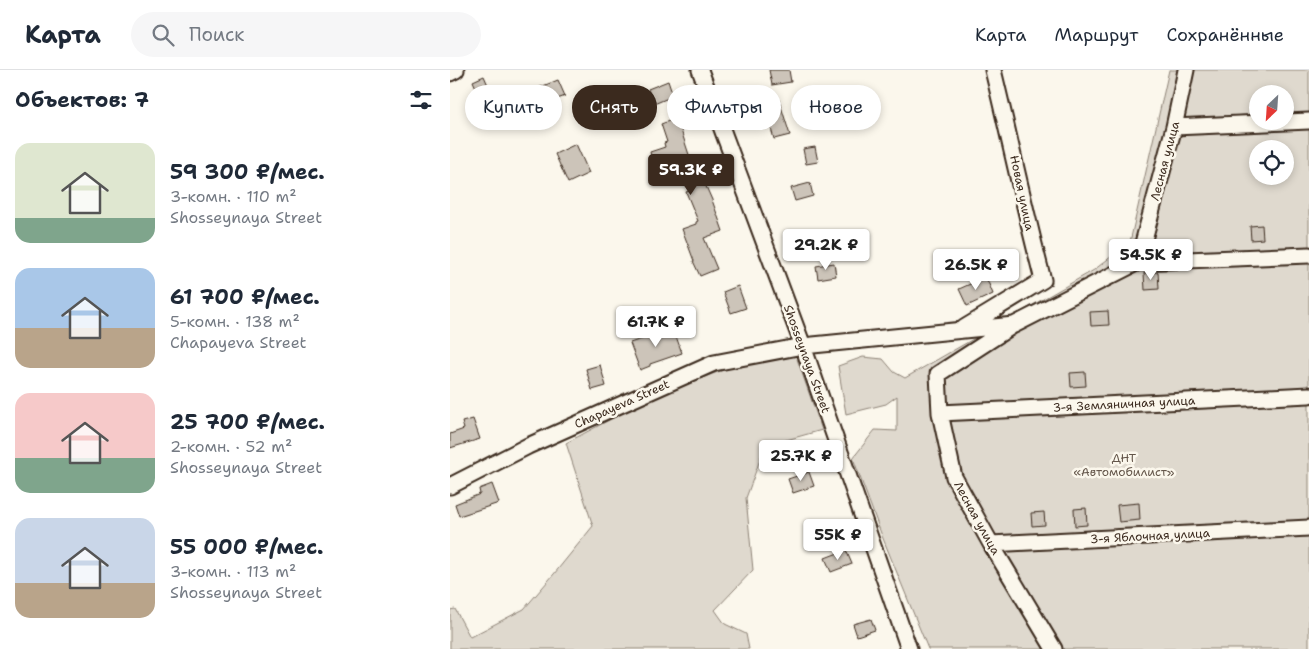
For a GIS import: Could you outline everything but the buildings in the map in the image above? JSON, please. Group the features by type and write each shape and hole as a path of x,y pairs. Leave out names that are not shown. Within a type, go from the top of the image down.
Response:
{"street":[{"path":"450,73 456,70"},
{"name":"Shosseynaya Street","path":"700,70 803,346 909,649"},
{"name":"Новая улица","path":"960,330 1043,280 993,70"},
{"name":"Лесная улица","path":"1054,649 991,544 954,477 940,413 938,374 1014,325 1138,262 1174,127 1186,70"},
{"path":"1174,127 1309,122"},
{"path":"1138,262 1309,255"},
{"name":"Лесная улица","path":"803,346 1014,325"},
{"name":"Chapayeva Street","path":"450,486 528,446 714,363 803,346"},
{"name":"3-я Земляничная улица","path":"940,413 1309,395"},
{"name":"3-я Яблочная улица","path":"991,544 1309,528"}],"green space":[{"name":"ДНТ «Автомобилист»","path":"1169,70 1309,70 1309,649 928,649 882,536 853,458 875,430 897,431 897,396 886,404 846,414 838,366 863,357 883,359 894,372 905,378 1094,270 1130,242"},
{"path":"796,356 822,430 765,446 746,498 753,570 715,610 725,624 746,634 749,649 450,649 450,610 455,609 470,637 524,609 593,526 566,443 658,394 726,369"}]}
